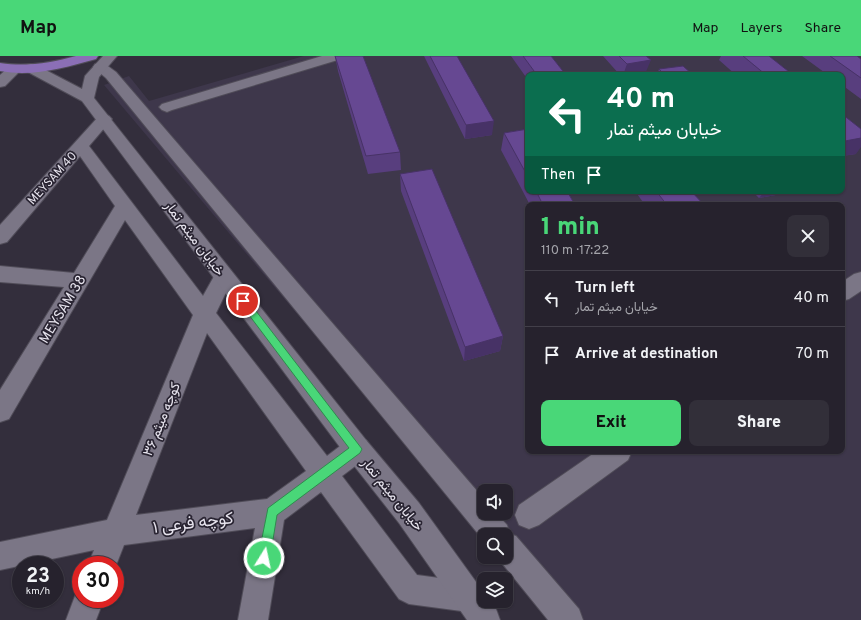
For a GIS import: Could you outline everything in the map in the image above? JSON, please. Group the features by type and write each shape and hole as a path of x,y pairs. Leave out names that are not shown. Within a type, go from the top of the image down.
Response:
{"main road":[{"path":"5,70 100,60"}],"street":[{"path":"167,107 336,56"},
{"path":"87,98 92,76 100,60 491,528"},
{"name":"خیابان میثم تمار","path":"31,68 87,98 357,449 409,512 485,620"},
{"path":"0,83 5,70"},
{"name":"MEYSAM 40","path":"0,237 104,119"},
{"path":"80,146 204,315 325,473 409,589 469,597"},
{"name":"MEYSAM 38","path":"0,411 124,207"},
{"path":"0,274 79,281"},
{"name":"کوچه میثم ۳۶","path":"106,556 204,315 224,276"},
{"path":"845,291 861,280"},
{"path":"253,620 272,512 357,449"},
{"path":"529,514 615,454"},
{"name":"کوچه فرعی ۱","path":"0,556 115,532 272,512"},
{"path":"513,554 568,620"},
{"path":"81,620 86,608"}],"shaded area":[{"path":"304,56 861,56 861,620 553,620 511,564 513,564 513,528 478,528 104,85 129,76 149,101"}],"building":[{"path":"335,56 363,56 400,152 366,156"},
{"path":"430,56 457,56 494,121 466,125"},
{"path":"523,56 551,56 564,72 535,72"},
{"path":"619,56 646,56 651,60 627,64"},
{"path":"743,56 769,56 789,72 762,72"},
{"path":"830,56 857,56 861,59 861,78"},
{"path":"683,66 690,72 662,72 659,69"},
{"path":"845,116 861,129 861,138 845,141"},
{"path":"525,130 525,172 504,133"},
{"path":"432,169 503,336 465,347 400,174"},
{"path":"538,194 569,194 573,202 542,202"},
{"path":"658,194 694,194 701,202 665,202"}],"route":[{"path":"243,301 357,449 272,512 264,558"}]}
